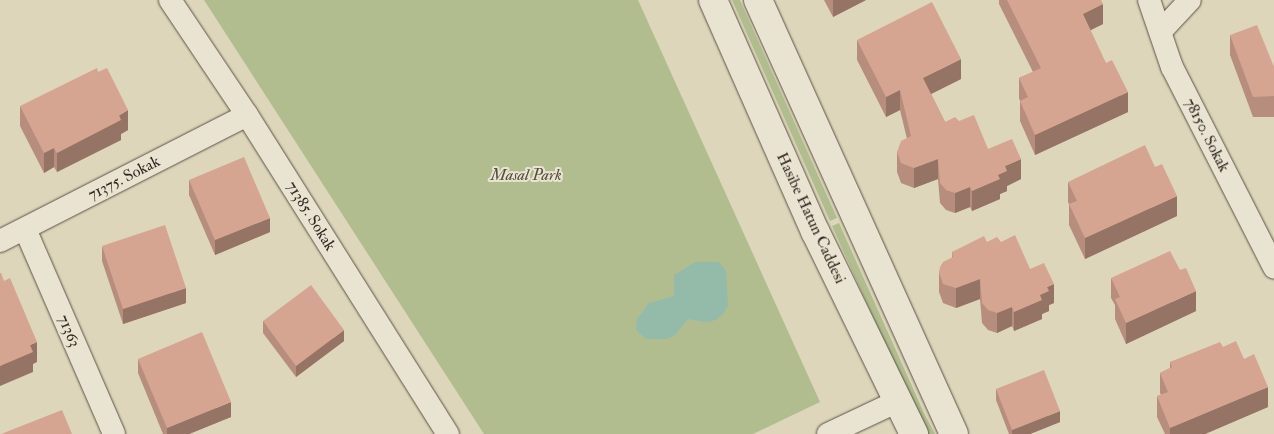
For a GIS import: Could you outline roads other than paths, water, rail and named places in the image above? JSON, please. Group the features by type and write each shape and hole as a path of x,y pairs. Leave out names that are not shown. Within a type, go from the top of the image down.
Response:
{"main road":[{"name":"Hasibe Hatun Caddesi","path":"713,0 815,231 914,434"},
{"path":"758,0 954,434"}],"street":[{"name":"71385. Sokak","path":"170,0 247,115 448,434"},
{"name":"78150. Sokak","path":"1149,0 1172,66 1274,267"},
{"path":"1161,31 1190,0"},
{"name":"71375. Sokak","path":"0,241 247,115"},
{"name":"71363","path":"25,229 114,434"},
{"path":"828,434 898,401"}],"park label":[{"name":"Masal Park","path":"526,175"}]}
